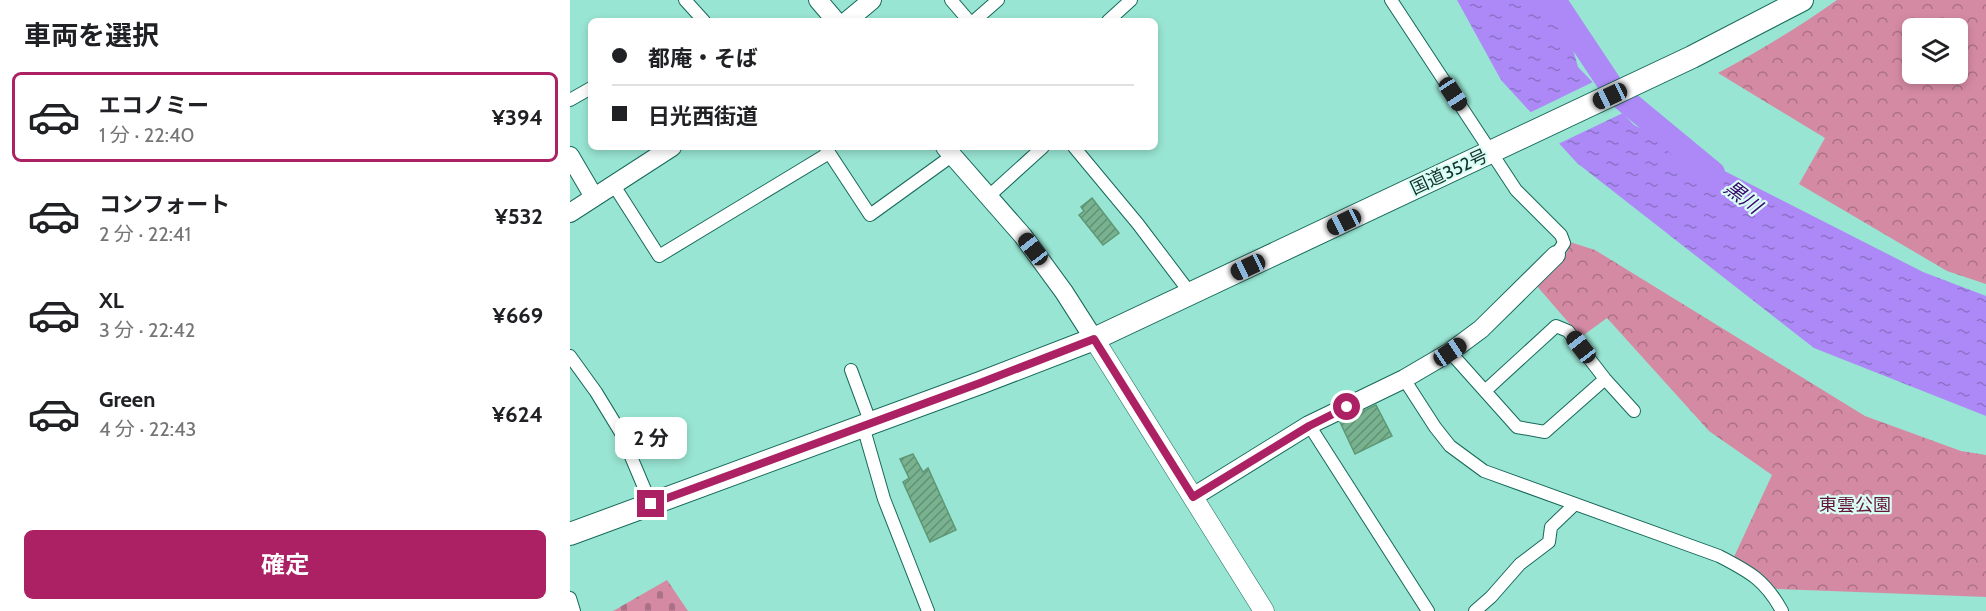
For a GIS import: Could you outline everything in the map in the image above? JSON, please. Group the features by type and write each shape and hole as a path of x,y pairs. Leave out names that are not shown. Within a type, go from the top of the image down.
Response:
{"highway":[{"name":"国道352号","path":"570,534 1094,339 1692,57 1802,0"}],"main road":[{"path":"1094,339 1264,611"}],"street":[{"path":"685,0 699,18"},
{"path":"818,0 833,18"},
{"path":"851,18 872,0"},
{"path":"951,0 966,18"},
{"path":"978,18 999,0"},
{"path":"1111,18 1131,0"},
{"path":"1193,497 1309,426 1404,379 1450,352 1481,328 1556,255 1564,243 1561,235 1516,190 1499,148 1391,0"},
{"path":"570,100 588,90"},
{"path":"570,213 667,150"},
{"path":"613,184 658,256 827,150 870,215 949,151 1043,262 1094,339"},
{"path":"989,196 1040,150"},
{"path":"1076,150 1138,224 1191,294"},
{"path":"570,156 594,197"},
{"path":"1485,391 1556,327 1569,331 1605,379 1634,411"},
{"path":"1450,352 1517,427 1545,432 1605,379"},
{"path":"570,356 621,433 651,504"},
{"path":"851,370 884,498 928,611"},
{"path":"1404,379 1450,446 1484,471 1719,556 1746,570 1759,580 1771,592 1782,611"},
{"path":"1309,426 1428,611"},
{"path":"1475,611 1491,597 1520,564 1549,542 1551,527 1574,505"},
{"path":"570,598 574,611"}],"green space":[{"path":"1837,0 1986,0 1986,284 1947,271 1799,184 1825,138 1718,73 1779,38"},
{"name":"東雲公園","path":"1570,242 1595,250 1865,416 1961,451 1986,455 1986,597 1777,589 1733,559 1772,475 1709,431 1607,318 1581,337 1536,285 1567,252"},
{"path":"667,580 688,611 613,611"}],"water":[{"path":"1457,0 1559,0 1578,67 1634,125 1923,272 1986,296 1986,416 1814,348 1577,163 1501,80"}],"pier":[{"path":"1595,81 1625,112 1556,145 1527,114"}],"building":[{"path":"1092,198 1119,233 1103,245 1079,215 1084,211 1081,207"},
{"path":"1376,405 1392,436 1355,454 1340,422"},
{"path":"913,454 923,472 928,468 956,530 930,542 903,482 909,478 900,459"}],"waterway":[{"name":"黒川","path":"1554,0 1615,92 1713,173"}],"route":[{"path":"651,504 1094,339 1193,497 1309,426 1347,407"}]}
